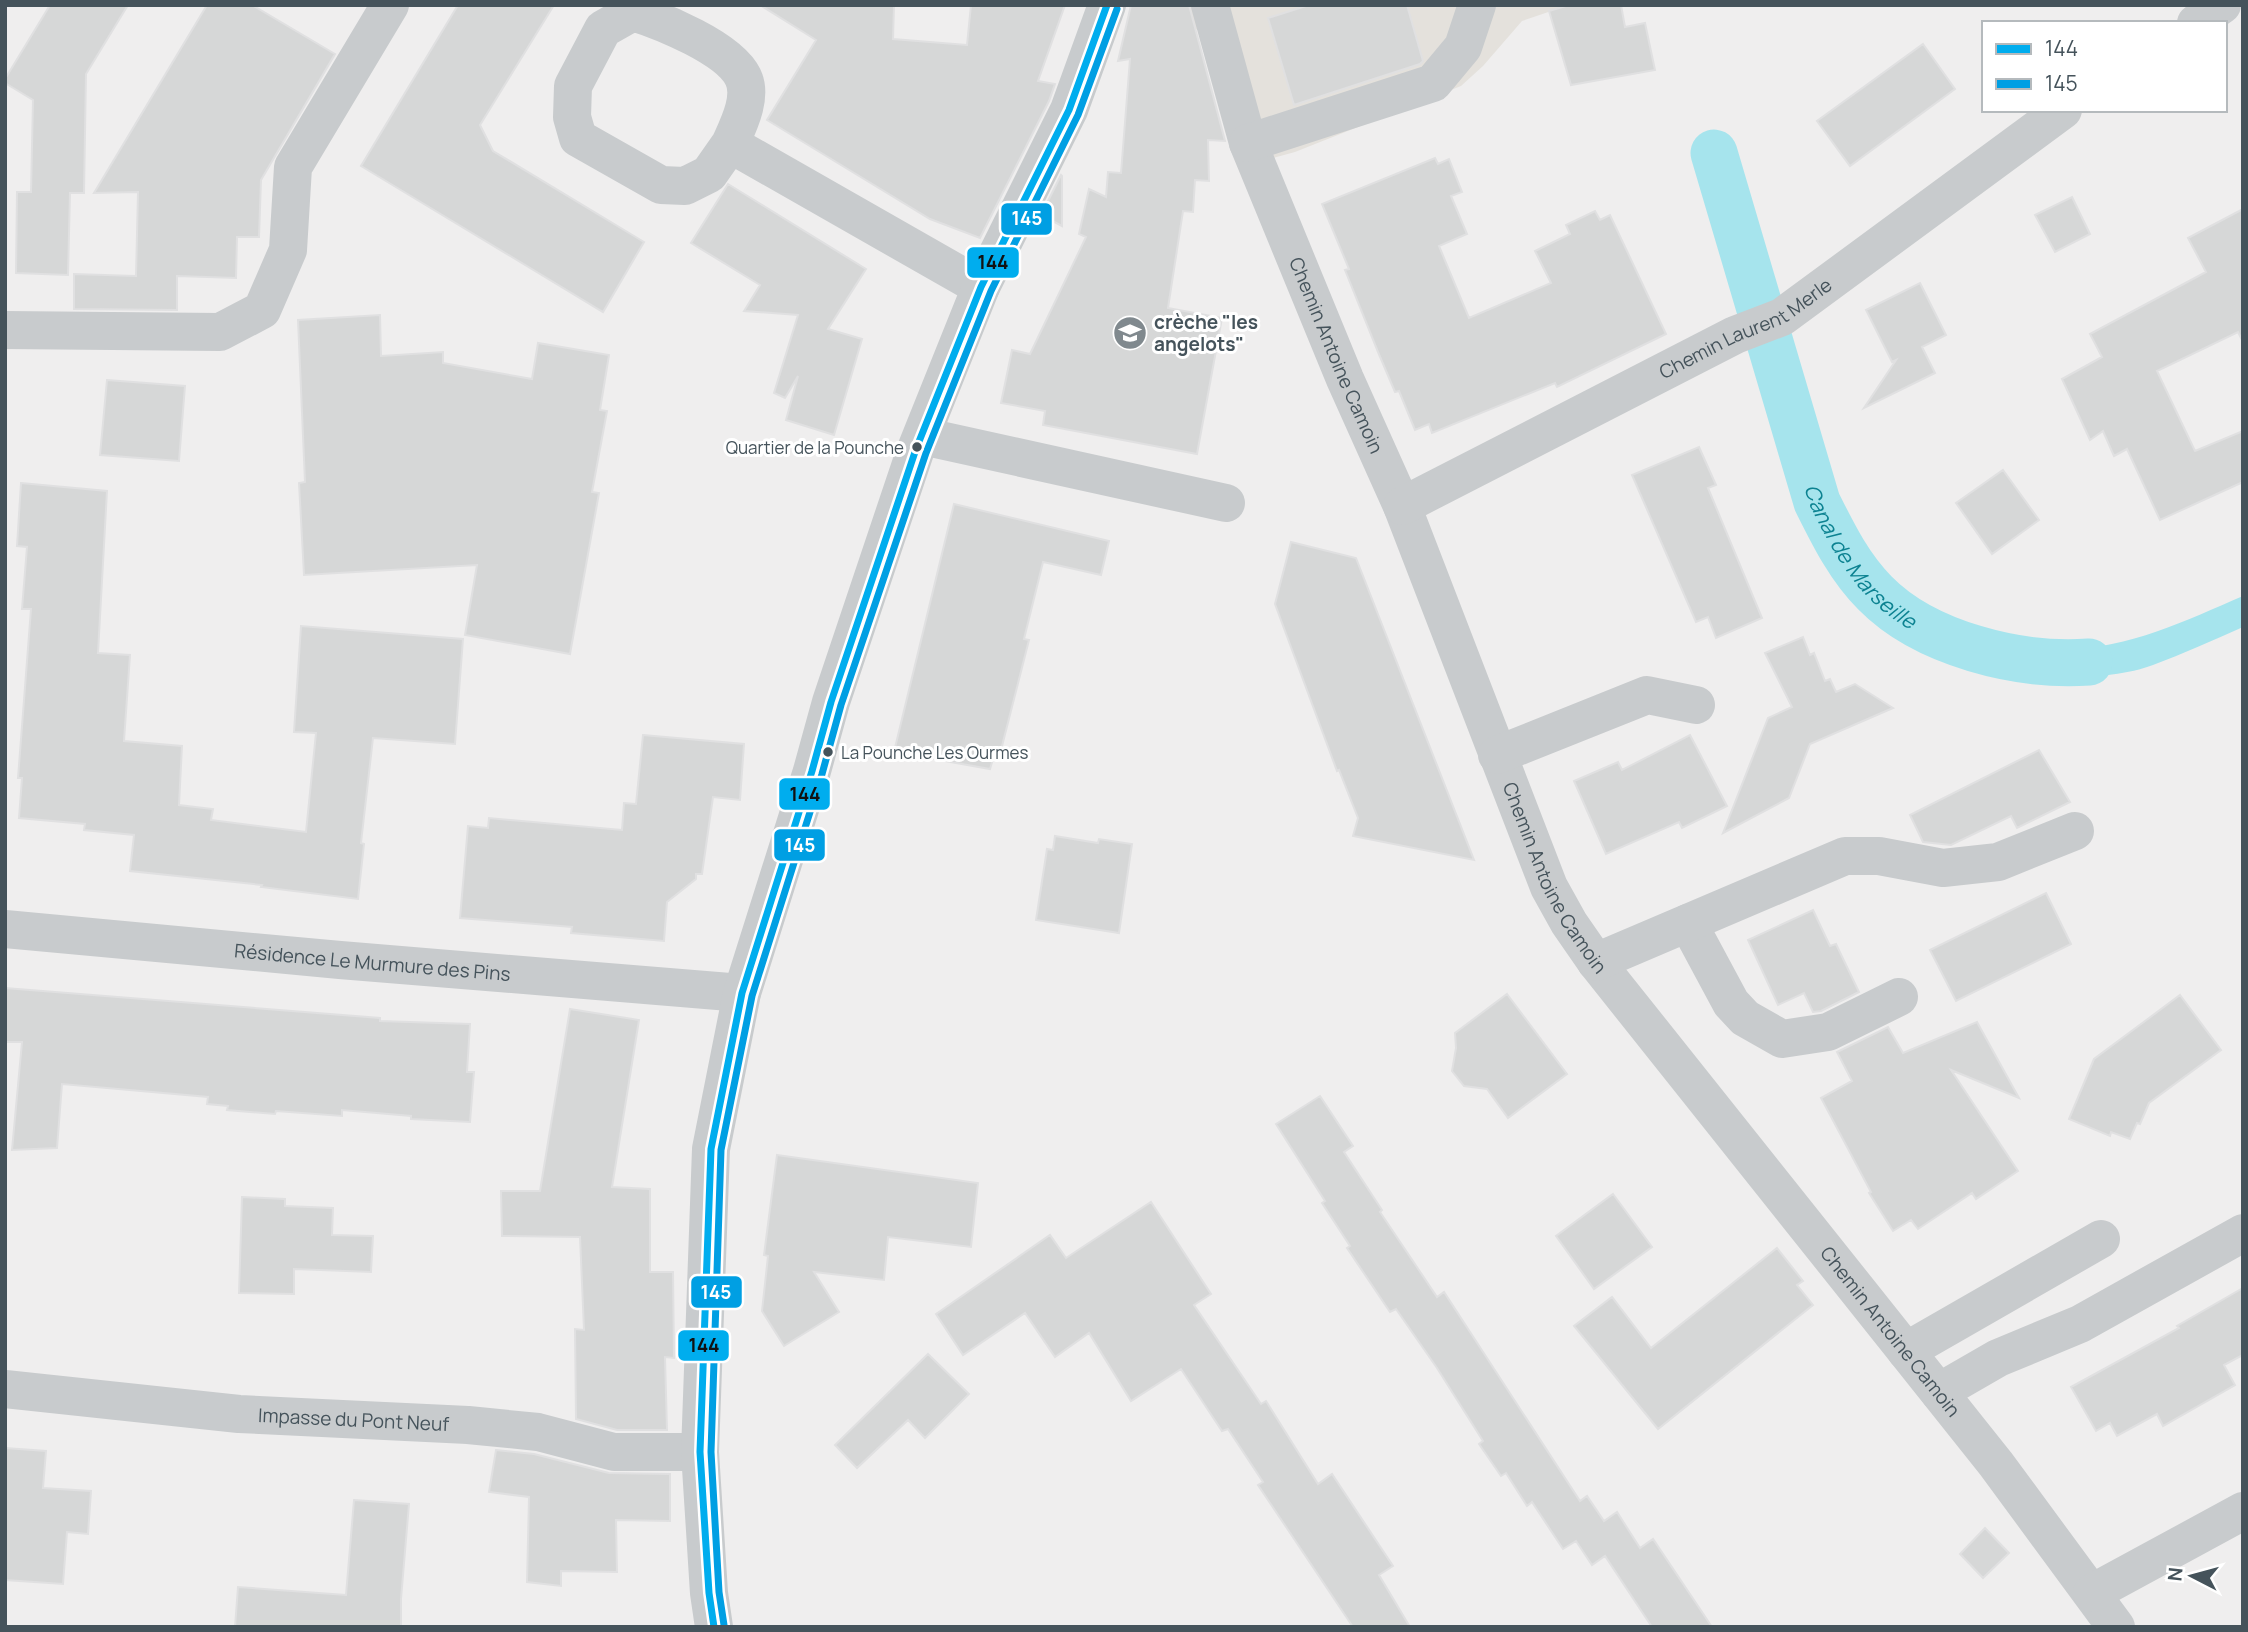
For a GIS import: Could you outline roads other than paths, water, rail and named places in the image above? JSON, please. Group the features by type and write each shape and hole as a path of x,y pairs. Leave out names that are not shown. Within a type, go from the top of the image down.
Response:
{"street":[{"path":"5,330 220,332 262,310 288,250 293,167 390,5"},
{"path":"714,1627 709,1593 700,1452 711,1149 742,992 831,702 922,436 981,288 1069,110 1107,5"},
{"name":"Chemin Antoine Camoin","path":"1210,5 1248,143 1345,379 1402,506 1549,887 1569,923 1596,962 1996,1464 2116,1627"},
{"path":"1248,143 1433,83 1463,47 1477,5"},
{"path":"2199,21 2222,5"},
{"path":"633,12 657,19 726,56 744,78 745,108 730,144 709,174 685,186 661,185 578,138 572,117 573,86 603,29 633,12"},
{"name":"Chemin Laurent Merle","path":"1402,506 1735,335 1782,317 2060,112"},
{"path":"730,144 981,288"},
{"path":"922,436 1226,503"},
{"path":"1497,755 1647,695 1696,705"},
{"path":"1596,962 1846,856 1879,856 1943,868 1998,862 2075,831"},
{"path":"1688,923 1731,1003 1745,1018 1782,1039 1828,1032 1899,997"},
{"name":"Résidence Le Murmure des Pins","path":"5,929 340,960 742,992"},
{"path":"1939,1392 1998,1358 2080,1324 2243,1233"},
{"path":"1906,1351 2101,1239"},
{"name":"Impasse du Pont Neuf","path":"5,1390 239,1414 468,1425 538,1432 614,1452 700,1452"},
{"path":"2092,1593 2243,1511"}],"water":[{"path":"2243,596 2243,627 2153,665 2124,673 2089,677 2024,675 2028,645 2056,649 2089,648 2134,639"}],"waterway":[{"name":"Canal de Marseille","path":"1714,153 1817,502 1857,572 1875,593 1896,611 1946,639 2004,656 2062,663 2089,662"}],"place":[{"name":"crèche \"les angelots\"","path":"1130,333"},
{"name":"Quartier de la Pounche","path":"917,447"},
{"name":"La Pounche Les Ourmes","path":"828,752"}]}
